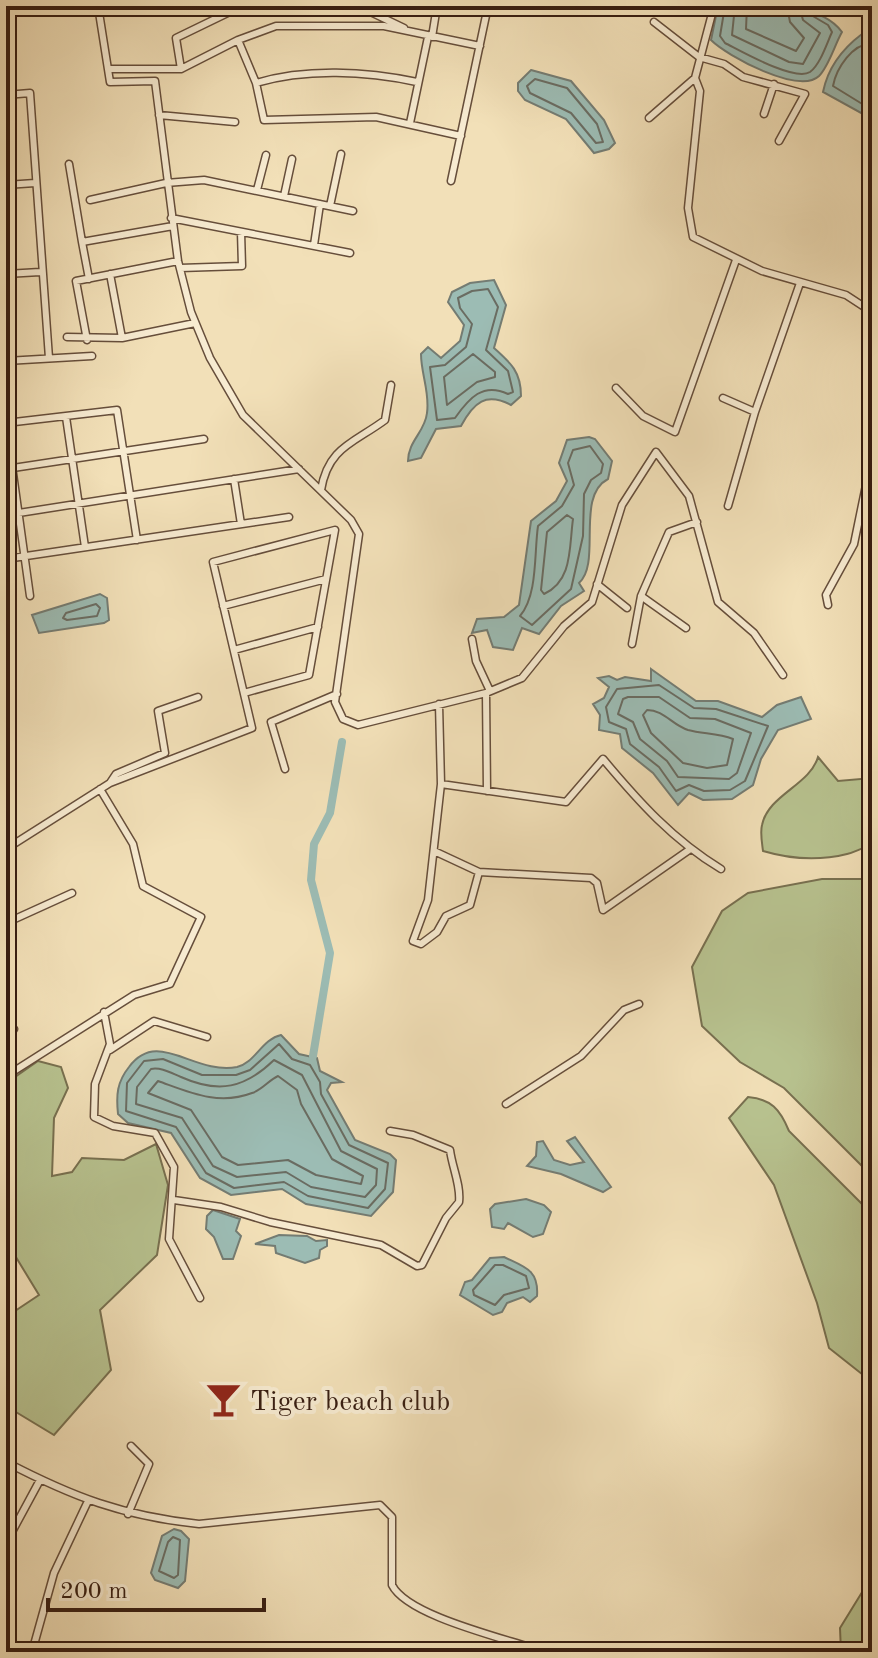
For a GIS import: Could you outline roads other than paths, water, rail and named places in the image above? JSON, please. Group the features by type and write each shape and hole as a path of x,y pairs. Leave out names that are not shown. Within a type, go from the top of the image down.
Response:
{"street":[{"path":"98,6 110,82 155,81 179,265 195,323 243,415 351,520 359,534 335,702 343,719 358,725 488,692 522,678 564,626 592,602 622,505 656,452 689,496 718,602 754,633 783,675"},
{"path":"181,69 176,38 242,6"},
{"path":"358,6 414,33"},
{"path":"410,123 437,6"},
{"path":"451,181 488,6"},
{"path":"714,6 695,78 700,91 688,208 693,237 736,260 800,283 846,295 872,312"},
{"path":"654,22 699,57 724,64 743,77 805,94 779,141"},
{"path":"108,69 181,69 238,40 276,26 384,26 480,46"},
{"path":"238,40 256,83 264,120 376,117 461,136"},
{"path":"256,83 287,74 386,75 417,82"},
{"path":"649,118 695,78"},
{"path":"764,114 774,84"},
{"path":"6,95 30,93 40,272 49,358"},
{"path":"159,115 235,122"},
{"path":"330,206 341,154"},
{"path":"257,190 266,155"},
{"path":"284,196 292,159"},
{"path":"69,164 89,279"},
{"path":"90,200 166,183 204,180 353,211"},
{"path":"6,185 35,183"},
{"path":"314,245 320,204"},
{"path":"82,242 172,222 350,253"},
{"path":"87,340 76,281 179,265 242,266 241,232"},
{"path":"616,388 643,416 675,432 736,260"},
{"path":"6,274 40,272"},
{"path":"110,274 122,338"},
{"path":"728,506 755,412 800,283"},
{"path":"67,337 87,340 122,338 195,323"},
{"path":"6,361 92,356"},
{"path":"321,490 323,475 334,453 385,420 391,385"},
{"path":"723,398 755,412"},
{"path":"30,596 6,423 117,410 137,540"},
{"path":"66,417 85,547"},
{"path":"13,468 204,439"},
{"path":"828,605 826,595 854,544 872,456"},
{"path":"6,515 299,469"},
{"path":"234,479 241,524"},
{"path":"6,559 289,517"},
{"path":"632,644 641,596 669,532 697,522"},
{"path":"6,849 110,783 252,728 213,562 335,530 309,675 244,693"},
{"path":"223,606 326,579"},
{"path":"597,584 627,608"},
{"path":"641,596 686,628"},
{"path":"234,650 318,627"},
{"path":"472,639 476,661 488,692 487,791"},
{"path":"285,769 271,722 337,694"},
{"path":"110,783 116,774 165,753 158,711 198,697"},
{"path":"439,704 441,784 434,851 428,900 413,941 427,942 446,916 470,905 479,872"},
{"path":"441,784 566,802 603,759 650,816 689,850 721,869"},
{"path":"6,1070 11,1073 134,995 170,984 201,917 143,886 133,844 100,789"},
{"path":"434,851 479,872 591,878 597,883 603,910 689,850"},
{"path":"6,923 72,893"},
{"path":"506,1104 581,1056 624,1010 639,1004"},
{"path":"104,1012 110,1050 95,1084 94,1117 113,1126 157,1135 174,1167 169,1239 200,1298"},
{"path":"110,1050 154,1021 207,1037"},
{"path":"6,1038 14,1029"},
{"path":"174,1200 221,1207 270,1222 381,1245 417,1266 422,1265 446,1218 459,1202 456,1177 450,1166 450,1150 413,1135 390,1131"},
{"path":"128,1514 149,1464 131,1446"},
{"path":"6,1462 88,1501 128,1514 199,1524 380,1505 392,1517 392,1585 397,1595 453,1623 524,1649 544,1652"},
{"path":"6,1543 40,1480"},
{"path":"32,1652 54,1573 88,1501"}],"water":[{"path":"718,6 803,10 819,14 842,32 819,76 809,81 796,81 747,63 711,40"},
{"path":"862,34 872,37 872,119 823,92 828,74 837,59"},
{"path":"531,70 571,81 604,120 615,143 609,149 594,153 566,119 525,100 518,91 518,83"},
{"path":"494,280 506,305 494,348 514,369 521,396 511,405 494,399 476,405 461,426 436,429 421,458 408,461 427,413 421,354 428,347 441,358 460,341 464,325 448,302 452,292 470,283"},
{"path":"595,439 612,461 608,479 598,488 593,500 589,561 579,583 584,591 561,606 539,634 522,628 513,650 493,647 487,630 472,633 477,619 504,617 519,605 531,521 556,501 567,481 559,463 567,440"},
{"path":"100,594 107,598 109,620 39,633 32,615"},
{"path":"651,669 696,701 718,701 762,717 777,705 801,697 811,719 778,730 761,759 753,785 732,799 703,800 689,793 678,805 653,773 622,748 620,734 599,730 600,715 593,704 604,698 609,687 598,678 609,676 617,680 625,677 651,681"},
{"path":"281,1035 299,1054 317,1058 320,1071 342,1082 331,1083 327,1090 355,1140 390,1154 396,1160 393,1192 371,1216 306,1204 282,1189 231,1195 200,1178 171,1133 128,1123 118,1114 120,1083 140,1056 164,1052 206,1065 237,1067 249,1061 274,1037"},
{"path":"575,1137 611,1187 603,1192 561,1174 527,1166 536,1156 537,1142 543,1141 554,1160 570,1165 584,1162 567,1141"},
{"path":"526,1199 544,1205 551,1212 543,1234 533,1237 508,1223 504,1229 492,1227 490,1209 495,1204"},
{"path":"213,1210 240,1219 236,1231 241,1236 233,1259 223,1259 214,1237 206,1229 207,1216"},
{"path":"279,1235 327,1240 327,1246 320,1250 319,1258 305,1263 276,1253 275,1246 255,1244"},
{"path":"504,1257 529,1270 536,1280 537,1296 530,1302 523,1297 507,1303 502,1312 493,1315 460,1295 465,1282 472,1280 490,1258"},
{"path":"174,1529 189,1539 185,1581 178,1588 155,1580 151,1573 162,1536"}],"waterway":[{"path":"313,1056 330,953 311,880 314,844 330,813 342,742"}],"place":[{"name":"Tiger beach club","path":"224,1400"}]}
